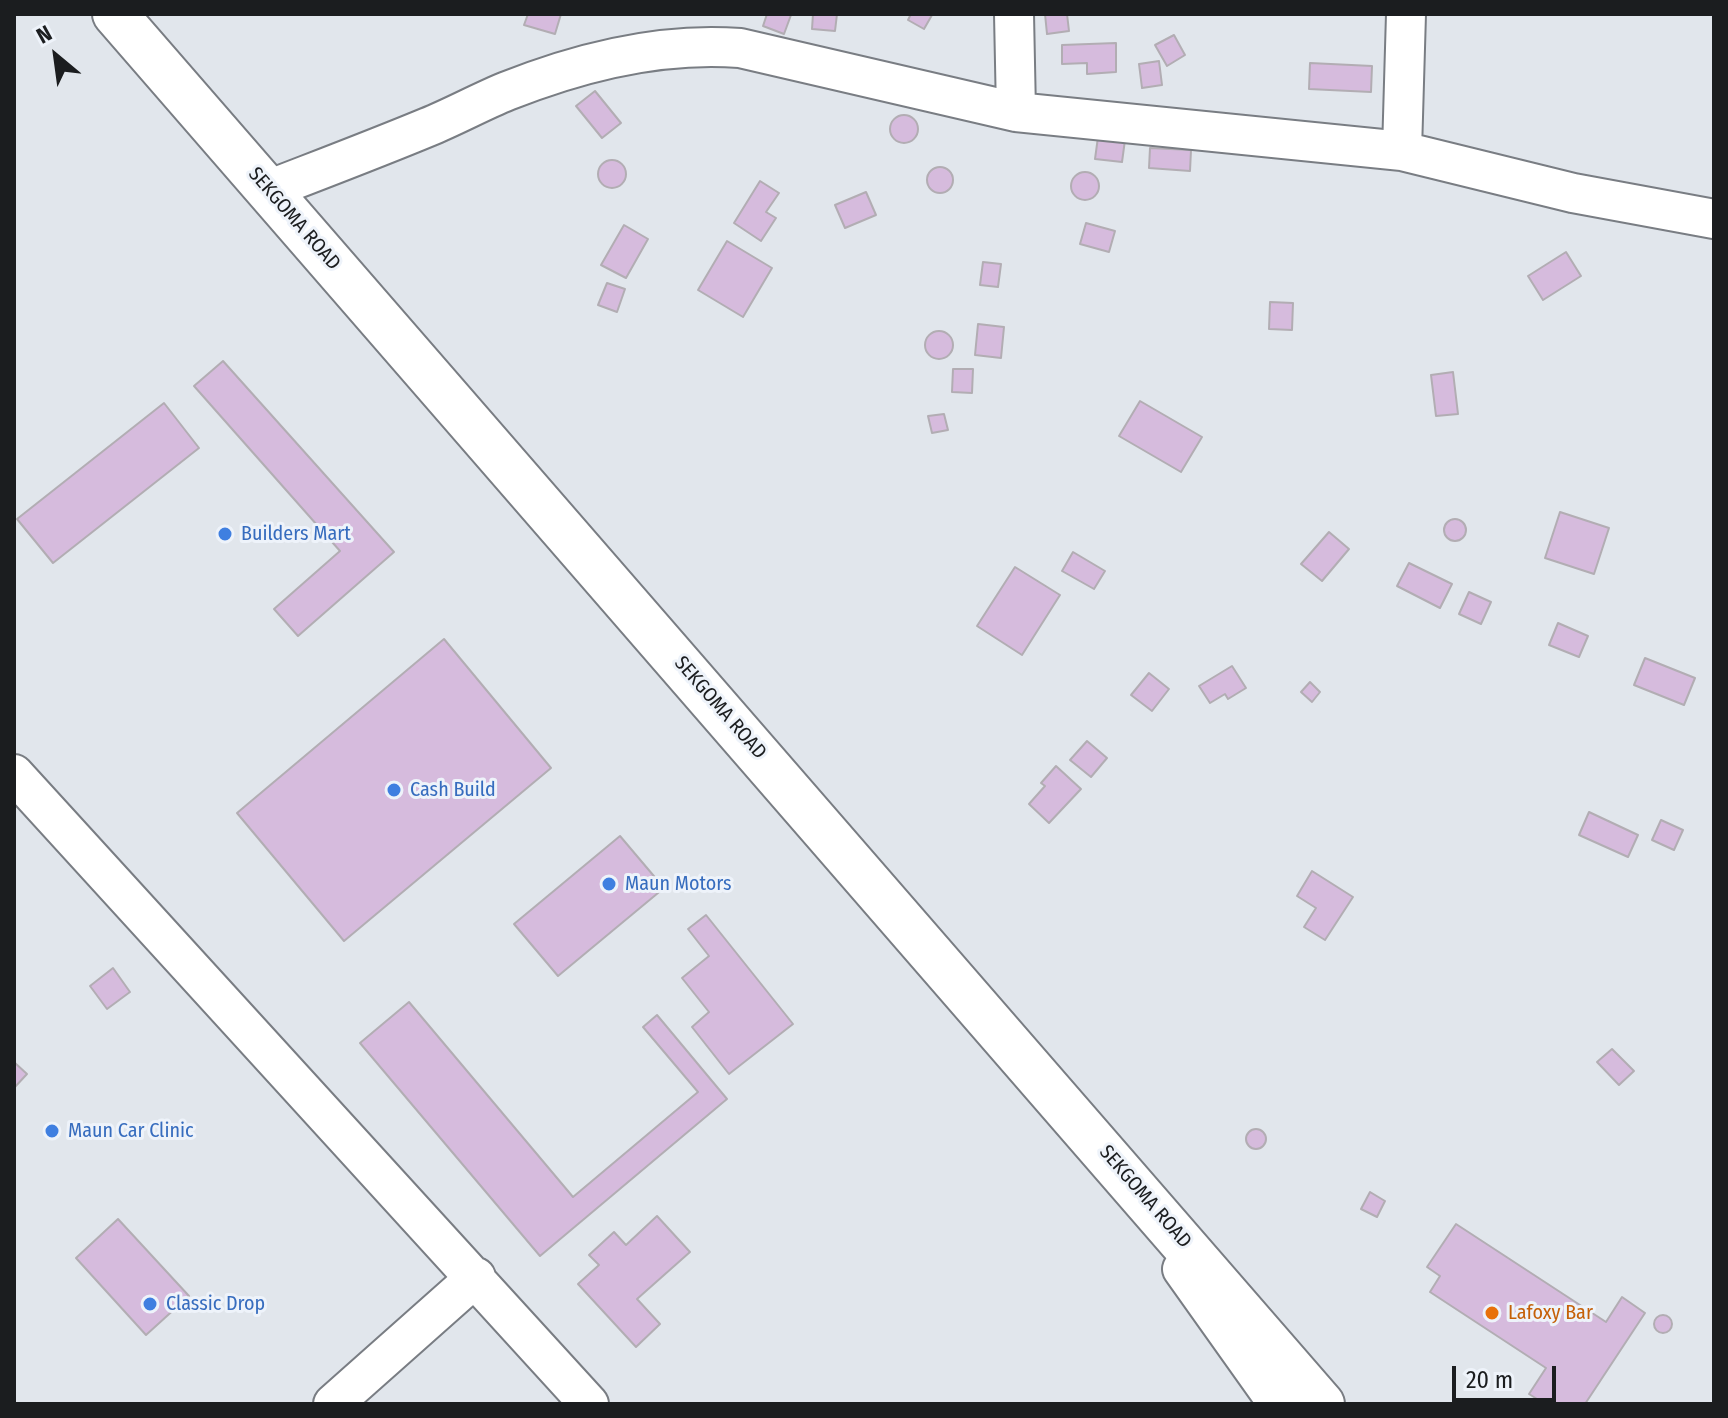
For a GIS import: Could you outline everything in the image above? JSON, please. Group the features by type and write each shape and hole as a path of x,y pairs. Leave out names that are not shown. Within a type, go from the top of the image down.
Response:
{"highway":[{"name":"SEKGOMA ROAD","path":"115,14 1061,1099 1322,1404"}],"street":[{"path":"1014,14 1016,112"},
{"path":"1402,151 1406,14"},
{"path":"268,190 431,126 506,91 563,72 656,51 703,45 740,48 1016,112 1402,151 1573,193 1714,219"},
{"path":"14,774 589,1404"},
{"path":"1061,1099 1278,1404"},
{"path":"333,1404 476,1277"}],"building":[{"path":"528,14 561,14 555,34 524,25"},
{"path":"767,14 791,15 784,34 763,26"},
{"path":"813,14 837,14 835,31 812,29"},
{"path":"911,14 932,15 924,29 908,20"},
{"path":"1045,14 1067,14 1069,31 1047,34"},
{"path":"1174,35 1185,55 1167,66 1155,45"},
{"path":"1116,43 1116,72 1087,74 1087,63 1062,64 1062,45"},
{"path":"1159,61 1162,85 1142,88 1139,64"},
{"path":"1310,63 1372,66 1371,92 1309,89"},
{"path":"595,91 621,123 602,138 576,106"},
{"path":"904,115 914,119 918,129 914,139 904,143 894,139 890,129 894,119"},
{"path":"1098,137 1125,140 1122,162 1095,159"},
{"path":"1150,148 1191,150 1190,171 1149,168"},
{"path":"612,160 622,164 626,174 622,184 612,188 602,184 598,174 602,164"},
{"path":"940,167 949,171 953,180 949,189 940,193 931,189 927,180 931,171"},
{"path":"1085,172 1095,176 1099,186 1095,196 1085,200 1075,196 1071,186 1075,176"},
{"path":"760,181 779,193 766,212 776,218 761,241 734,223"},
{"path":"866,192 876,215 845,228 835,205"},
{"path":"1086,223 1115,231 1109,252 1080,244"},
{"path":"624,225 648,239 626,278 601,265"},
{"path":"727,241 772,268 743,317 698,290"},
{"path":"1566,252 1581,276 1543,300 1528,276"},
{"path":"983,262 1001,264 998,287 980,285"},
{"path":"607,283 625,289 617,312 598,305"},
{"path":"1270,302 1293,303 1292,330 1269,329"},
{"path":"978,324 1004,327 1001,358 975,355"},
{"path":"939,331 949,335 953,345 949,355 939,359 929,355 925,345 929,335"},
{"path":"223,361 394,552 298,636 274,609 340,551 194,386"},
{"path":"953,369 973,369 972,393 952,392"},
{"path":"1453,372 1458,414 1436,416 1431,375"},
{"path":"1140,401 1202,437 1181,472 1119,436"},
{"path":"164,403 199,448 53,563 17,519"},
{"path":"944,414 948,430 932,433 928,416"},
{"path":"1560,512 1609,528 1594,574 1545,558"},
{"path":"1455,519 1463,522 1466,530 1463,538 1455,541 1447,538 1444,530 1447,522"},
{"path":"1329,532 1349,549 1322,581 1301,564"},
{"path":"1073,552 1105,571 1094,589 1062,571"},
{"path":"1409,563 1452,584 1440,608 1397,586"},
{"path":"1015,567 1060,595 1022,655 977,626"},
{"path":"1469,592 1491,602 1481,624 1459,614"},
{"path":"1558,623 1588,636 1579,657 1549,645"},
{"name":"Cash Build","path":"444,639 551,768 344,941 237,813"},
{"path":"1645,658 1695,678 1684,705 1634,685"},
{"path":"1232,666 1246,688 1228,699 1225,694 1210,703 1199,686"},
{"path":"1149,673 1169,689 1152,711 1131,695"},
{"path":"1310,682 1320,692 1312,702 1301,692"},
{"path":"1087,741 1107,758 1091,777 1070,760"},
{"path":"1056,766 1081,789 1049,823 1029,804 1045,786 1041,783"},
{"path":"1589,812 1638,835 1628,857 1579,835"},
{"path":"1661,820 1683,830 1674,850 1652,840"},
{"path":"620,836 664,888 558,976 514,924"},
{"path":"1312,871 1353,897 1325,940 1304,927 1316,908 1297,896"},
{"path":"706,915 793,1024 729,1074 692,1027 709,1012 682,978 709,956 688,929"},
{"path":"113,968 130,992 107,1009 90,986"},
{"path":"409,1002 573,1197 698,1092 643,1027 657,1015 727,1099 540,1256 360,1043"},
{"path":"1612,1049 1634,1071 1619,1085 1597,1062"},
{"path":"14,1062 27,1074 14,1088"},
{"path":"1256,1129 1263,1132 1266,1139 1263,1146 1256,1149 1249,1146 1246,1139 1249,1132"},
{"path":"1370,1192 1385,1201 1377,1217 1361,1209"},
{"path":"657,1216 690,1252 637,1299 660,1324 636,1347 578,1284 599,1265 589,1255 614,1232 626,1245"},
{"path":"118,1219 189,1296 146,1335 76,1258"},
{"path":"1456,1224 1606,1322 1622,1297 1645,1313 1585,1404 1545,1404 1529,1394 1546,1368 1430,1292 1440,1276 1427,1267"},
{"path":"1663,1315 1672,1324 1663,1333 1654,1324"}],"place":[{"name":"Builders Mart","path":"225,534"},
{"name":"Cash Build","path":"394,790"},
{"name":"Maun Motors","path":"609,884"},
{"name":"Maun Car Clinic","path":"52,1131"},
{"name":"Classic Drop","path":"150,1304"},
{"name":"Lafoxy Bar","path":"1492,1313"}]}
